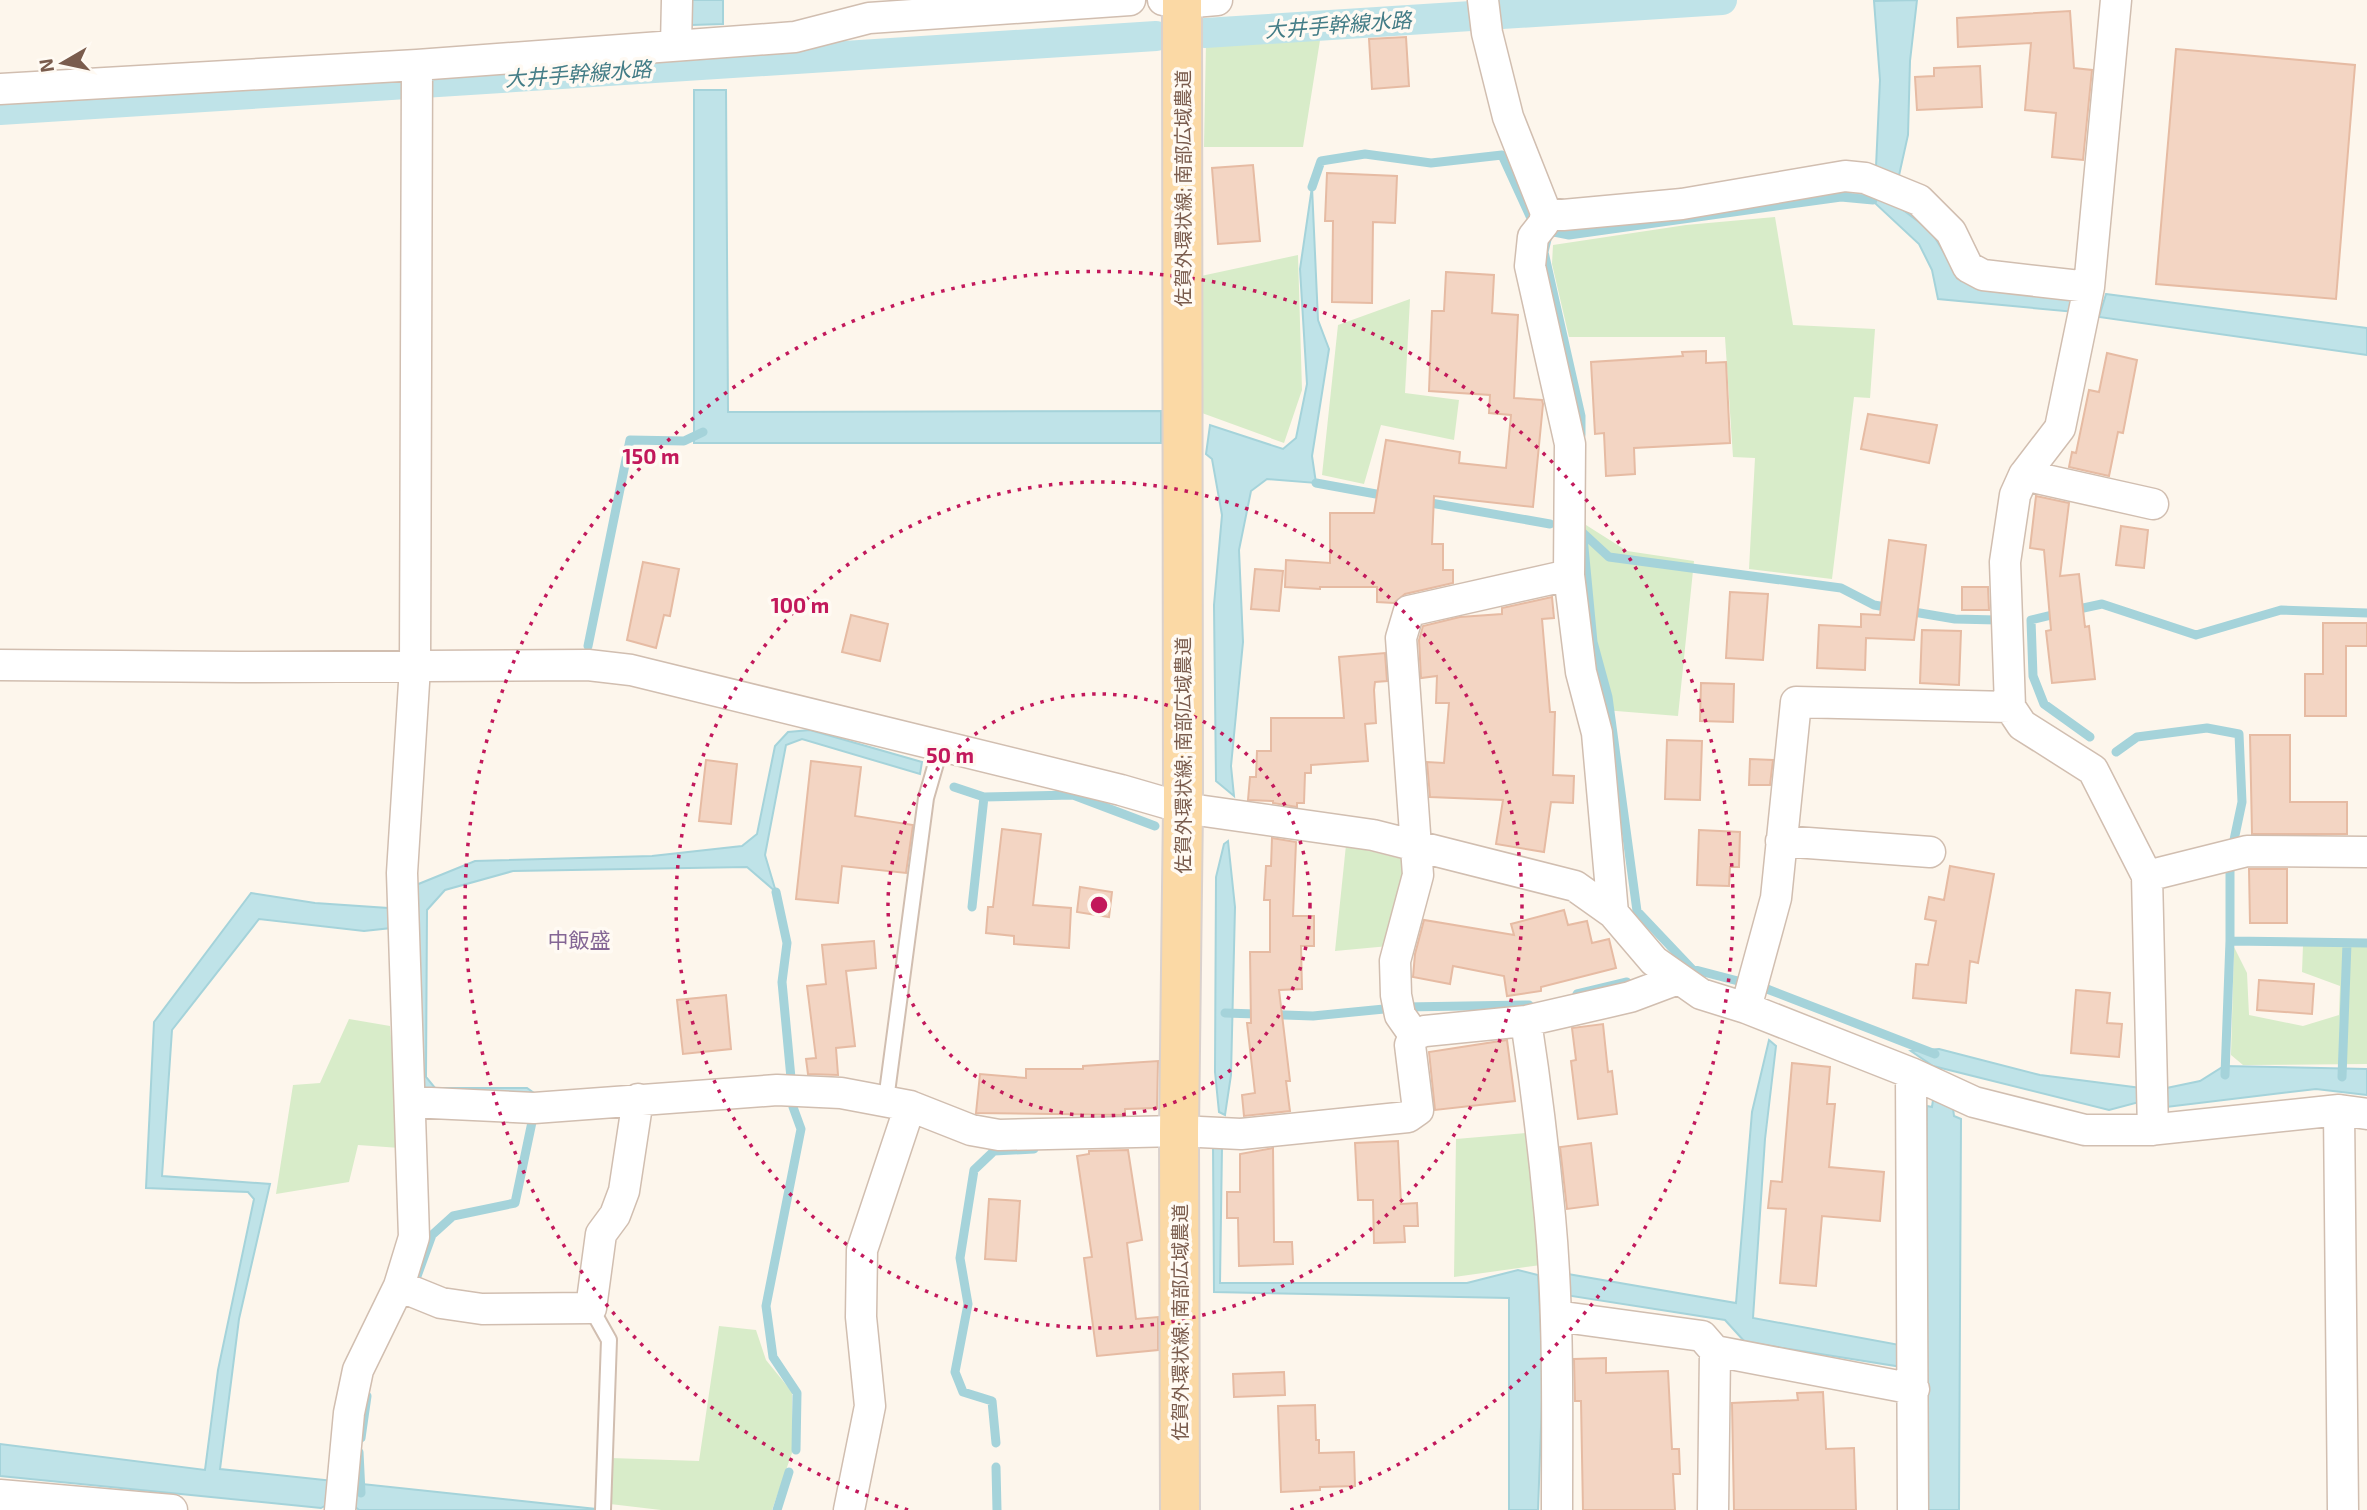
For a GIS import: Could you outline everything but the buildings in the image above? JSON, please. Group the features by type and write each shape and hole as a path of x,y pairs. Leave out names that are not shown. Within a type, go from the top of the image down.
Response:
{"main road":[{"name":"佐賀外環状線; 南部広域農道","path":"1180,1510 1179,1131 1186,1"}],"street":[{"path":"676,45 677,0"},
{"path":"0,89 417,65 795,37 869,18 1130,0"},
{"path":"2116,0 2084,322 2060,428 2024,475 2015,495 2005,562 2010,707 2022,724 2093,770 2147,876 2153,1108"},
{"path":"1483,1 1508,117 1546,213 1544,223 1532,237 1530,266 1570,444 1569,575 1581,672 1597,733 1613,913"},
{"path":"340,1510 349,1413 358,1370 399,1286 414,1237 402,873 415,667 417,65"},
{"path":"1546,213 1563,215 1682,204 1845,176 1865,178 1919,200 1951,232 1968,267 1983,275 2089,287"},
{"path":"2024,475 2153,504"},
{"path":"1415,1035 1400,1015 1396,995 1395,961 1418,875 1401,638 1409,611 1569,575"},
{"path":"0,665 588,665 631,670 1183,808 1373,835 1575,886 1613,913 1654,961 1701,994 1746,1008 1911,1073 1974,1102 2085,1130 2153,1108 2353,1112 2343,1510"},
{"path":"1746,1008 1776,898 1796,702 2010,707"},
{"path":"1781,841 1930,852"},
{"path":"2147,876 2247,851 2367,852"},
{"path":"410,1102 534,1108 777,1090 841,1093 898,1103 971,1130 999,1135 1179,1131 1241,1134 1408,1117 1418,1110 1410,1045 1415,1035 1425,1031 1526,1021 1630,997 1678,979"},
{"path":"1526,1021 1539,1107 1556,1316 1557,1510"},
{"path":"1911,1073 1913,1510"},
{"path":"399,1286 440,1303 482,1309 591,1308 601,1234 615,1215 624,1191 638,1099"},
{"path":"849,1510 870,1406 861,1317 862,1250 898,1103"},
{"path":"1556,1316 1702,1336 1715,1351 1913,1389"},
{"path":"1713,1510 1715,1351"},
{"path":"0,1495 172,1510"}],"lane":[{"path":"898,1103 926,798 941,746"},
{"path":"591,1308 609,1340 604,1505"}],"green space":[{"path":"1321,34 1303,147 1204,147 1206,43"},
{"path":"1775,217 1793,325 1875,329 1870,398 1854,397 1832,579 1749,569 1755,458 1733,457 1725,337 1569,337 1552,264 1553,245 1686,225"},
{"path":"1298,255 1302,390 1284,443 1202,413 1201,276"},
{"path":"1410,299 1405,393 1459,400 1454,440 1381,425 1364,484 1322,475 1338,325"},
{"path":"1586,525 1627,551 1694,561 1678,716 1604,710 1577,555"},
{"path":"1346,845 1410,861 1389,946 1335,951"},
{"path":"2303,945 2367,946 2367,1064 2243,1065 2231,1055 2234,947 2247,973 2249,1015 2303,1026 2339,1015 2340,986 2302,972"},
{"path":"349,1019 390,1026 400,1148 358,1145 349,1182 276,1194 293,1085 320,1083"},
{"path":"1527,1133 1541,1265 1454,1277 1456,1139"},
{"path":"719,1326 756,1330 766,1360 792,1392 792,1453 772,1510 661,1510 610,1504 611,1458 699,1461"}],"water":[{"path":"692,0 723,0 723,24 692,25"},
{"path":"1917,0 1910,61 1908,135 1898,180 1876,167 1880,80 1874,1"},
{"path":"694,90 726,90 728,412 1161,411 1161,443 694,443"},
{"path":"1848,186 1891,201 1931,231 1961,281 2077,294 2075,312 1938,299 1932,270 1919,244 1875,203 1838,190"},
{"path":"1312,187 1318,320 1329,349 1312,456 1316,483 1267,479 1251,491 1239,550 1243,642 1231,766 1234,796 1216,781 1214,605 1222,515 1212,459 1206,454 1210,425 1283,449 1296,438 1307,384 1300,269"},
{"path":"2106,294 2367,328 2367,355 2099,317"},
{"path":"810,730 922,762 920,774 802,739 786,745 765,855 776,892 747,867 513,871 445,890 427,910 426,1077 435,1088 527,1088 534,1093 528,1097 433,1097 420,1082 416,885 475,861 652,856 742,846 757,834 775,746 788,732"},
{"path":"1228,841 1235,907 1231,1075 1225,1115 1219,1112 1215,1072 1216,877 1224,844"},
{"path":"251,893 315,903 388,908 391,928 364,931 259,919 172,1030 162,1176 270,1184 239,1319 220,1469 606,1510 359,1510 341,1503 321,1508 0,1476 0,1444 205,1470 218,1370 254,1199 248,1192 146,1188 154,1022"},
{"path":"1769,1040 1776,1046 1765,1139 1753,1318 1905,1346 1902,1367 1745,1342 1725,1320 1565,1295 1562,1273 1736,1303 1752,1112"},
{"path":"1939,1049 2040,1075 2157,1090 2200,1081 2224,1066 2367,1069 2367,1095 2316,1089 2166,1107 2139,1102 2109,1110 1933,1066 1911,1051"},
{"path":"1933,1100 1953,1108 1954,1116 1961,1119 1959,1510 1927,1510 1927,1106 1932,1107"},
{"path":"1213,1144 1222,1147 1220,1283 1467,1283 1518,1270 1538,1275 1543,1373 1538,1510 1509,1510 1509,1298 1214,1292"}],"waterway":[{"name":"大井手幹線水路","path":"1205,33 1722,0"},
{"name":"大井手幹線水路","path":"0,110 1156,36"},
{"path":"1312,187 1321,161 1365,154 1431,163 1502,155 1530,216"},
{"path":"1581,435 1581,416 1544,252 1549,231 1569,235 1841,197 1873,200"},
{"path":"588,646 630,440 684,441 703,432"},
{"path":"1316,483 1387,496"},
{"path":"1425,502 1550,524"},
{"path":"1583,533 1609,557 1841,588 1874,605 1891,608"},
{"path":"1583,537 1593,642 1608,697 1637,911 1692,969 1738,981"},
{"path":"2074,610 2102,604 2196,635 2281,610 2367,613"},
{"path":"1908,611 1955,619 1997,620"},
{"path":"2060,613 2031,620 2033,676 2044,704 2090,737"},
{"path":"2116,752 2137,737 2207,728 2239,734 2242,802 2234,840"},
{"path":"954,787 984,797 1073,795 1155,826"},
{"path":"972,907 984,797"},
{"path":"2225,1075 2230,870"},
{"path":"776,892 787,943 782,982 791,1078"},
{"path":"2230,941 2367,943"},
{"path":"2342,1077 2347,943"},
{"path":"1577,994 1627,982"},
{"path":"1767,989 1935,1054"},
{"path":"1405,1007 1529,1005"},
{"path":"1225,1013 1313,1016 1384,1009"},
{"path":"793,1107 801,1129 766,1306 773,1357 797,1393 796,1450"},
{"path":"416,1279 432,1235 453,1216 515,1203 532,1122"},
{"path":"996,1443 992,1401 963,1392 955,1372 968,1304 960,1258 974,1170 994,1151 1034,1149"},
{"path":"361,1438 367,1396"},
{"path":"359,1452 361,1493"},
{"path":"996,1467 997,1510"},
{"path":"777,1510 789,1472"}],"district":[{"name":"中飯盛","path":"579,939"}]}
